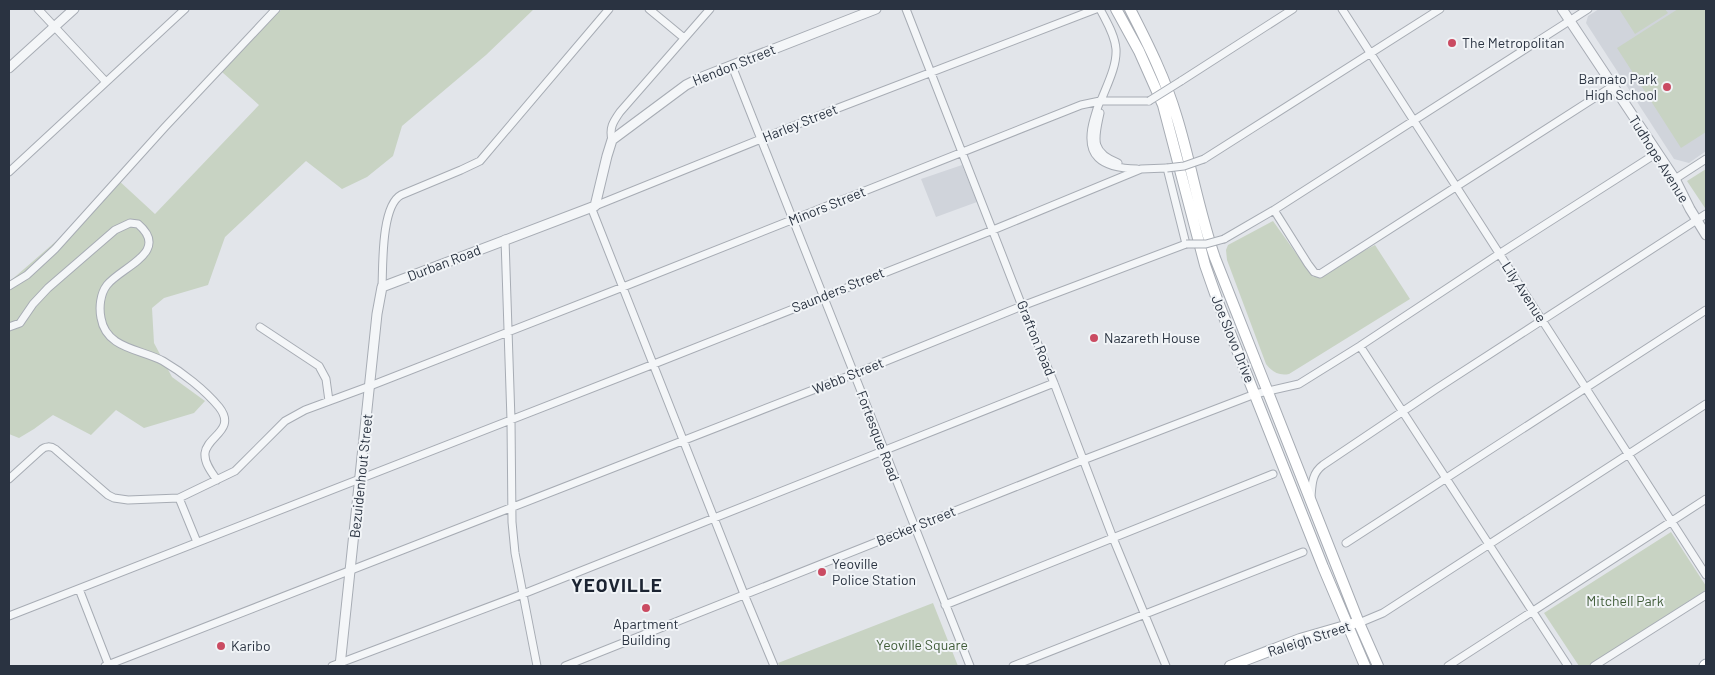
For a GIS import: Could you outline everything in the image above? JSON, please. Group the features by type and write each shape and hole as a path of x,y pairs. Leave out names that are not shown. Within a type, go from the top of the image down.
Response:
{"main road":[{"name":"Joe Slovo Drive","path":"1116,9 1142,57 1163,105 1205,266 1232,339 1365,666"},
{"name":"Joe Slovo Drive","path":"1130,9 1146,39 1177,117 1210,242 1359,623 1378,666"},
{"name":"Raleigh Street","path":"1230,666 1300,639 1359,623"}],"street":[{"path":"38,9 106,82"},
{"path":"9,68 74,9"},
{"path":"9,172 185,9"},
{"path":"9,286 36,268 276,9"},
{"path":"382,286 386,227 388,214 394,200 401,195 480,161 609,9"},
{"path":"649,9 684,38"},
{"path":"710,9 620,112 612,124 610,129 612,140 593,207 774,666"},
{"name":"Hendon Street","path":"612,140 686,85 702,77 876,9"},
{"name":"Grafton Road","path":"906,9 1054,383 1113,538 1166,666"},
{"name":"Harley Street","path":"505,239 593,207 930,72 1096,9"},
{"path":"1100,9 1112,36 1116,51 1102,100 1096,137 1097,148 1106,157 1132,169 1141,169"},
{"name":"Minors Street","path":"179,498 235,471 285,421 305,410 509,332 1081,105 1102,100 1149,100 1293,9"},
{"name":"Lily Avenue","path":"1342,9 1706,575"},
{"name":"Saunders Street","path":"9,616 654,364 993,230 1141,169 1184,166 1204,159 1440,9"},
{"name":"Tudhope Avenue","path":"1562,9 1675,179 1706,235"},
{"name":"Webb Street","path":"108,666 854,374 1022,306 1186,244 1206,244 1224,239 1274,210 1588,9"},
{"name":"Fortesque Road","path":"732,66 824,296 913,527 970,666"},
{"path":"1274,210 1308,264 1318,274 1322,273 1613,86"},
{"name":"Becker Street","path":"565,666 578,664 744,594 1083,460 1255,394 1299,384 1657,153"},
{"path":"1675,179 1706,159"},
{"path":"1166,168 1186,244"},
{"path":"1311,500 1313,478 1317,469 1706,214"},
{"path":"9,327 20,323 33,304 48,288 114,230 130,223 138,224 148,235 148,250 107,285 100,304 102,323 106,333 112,340 163,361 179,371 219,408 224,420 223,427 208,445 205,455 208,465 217,480"},
{"path":"505,239 511,420 511,509 515,554 537,666"},
{"name":"Durban Road","path":"382,286 505,239"},
{"name":"Bezuidenhout Street","path":"338,665 351,570 377,314 382,286"},
{"path":"1346,543 1706,310"},
{"path":"260,327 320,366 326,379 329,400"},
{"path":"1360,346 1568,666"},
{"path":"338,665 523,594 1054,383"},
{"path":"1359,623 1383,613 1706,404"},
{"path":"9,479 43,448 51,447 56,449 108,495 114,498 128,500 179,498 197,542"},
{"path":"945,605 1273,474"},
{"path":"1448,666 1706,499"},
{"path":"1013,666 1303,552"},
{"path":"79,589 108,666"},
{"path":"1594,666 1706,595"}],"shaded area":[{"name":"Barnato Park High School","path":"1599,9 1706,9 1706,151 1689,163 1674,159 1586,23 1588,16"},
{"path":"962,165 977,202 936,217 921,179"}],"green space":[{"path":"282,9 534,9 486,55 402,126 393,156 367,177 342,189 306,161 225,237 208,285 164,298 152,308 154,343 172,377 205,401 194,413 144,428 116,410 91,435 53,415 19,438 9,434 9,282 91,211 117,179 155,214 259,105 222,72 255,35"},
{"path":"1619,9 1665,9 1668,13 1635,34"},
{"name":"Barnato Park High School","path":"1678,9 1706,9 1706,132 1681,148 1617,48"},
{"path":"1706,169 1706,208 1705,208 1687,181"},
{"path":"1273,221 1313,277 1375,245 1410,299 1289,374 1279,374 1273,371 1266,364 1227,260 1226,250 1228,245"},
{"name":"Mitchell Park","path":"1671,532 1706,586 1706,590 1588,666 1579,666 1544,613"},
{"name":"Yeoville Square","path":"933,603 958,666 780,666 778,663"}],"place":[{"name":"The Metropolitan","path":"1452,43"},
{"name":"Barnato Park High School","path":"1667,87"},
{"name":"Nazareth House","path":"1094,338"},
{"name":"Yeoville Police Station","path":"822,572"},
{"name":"Apartment Building","path":"646,608"},
{"name":"Karibo","path":"221,646"}],"district":[{"name":"YEOVILLE","path":"617,585"}]}
